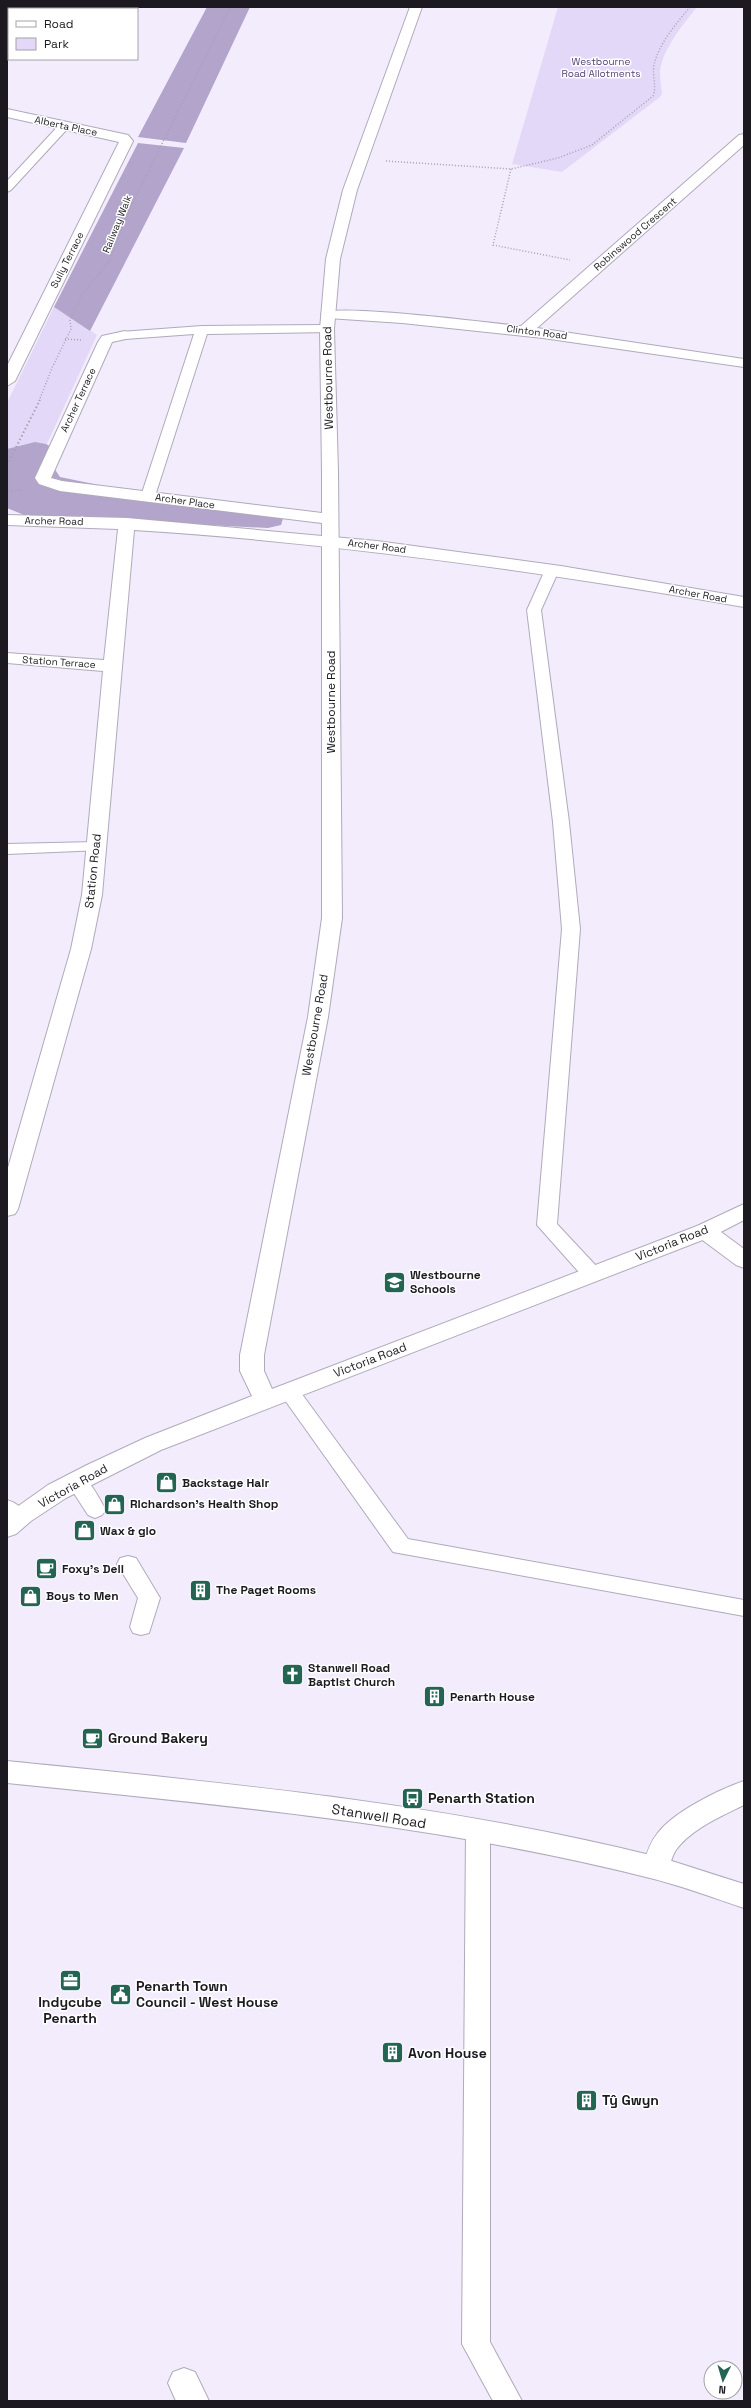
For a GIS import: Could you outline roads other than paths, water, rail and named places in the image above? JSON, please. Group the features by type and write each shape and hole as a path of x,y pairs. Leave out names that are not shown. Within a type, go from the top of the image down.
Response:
{"street":[{"name":"Westbourne Road","path":"266,1400 252,1371 252,1355 318,1017 332,918 330,519 327,329 333,259 339,231 360,160 416,7"},
{"name":"Alberta Place","path":"7,113 125,139"},
{"name":"Robinswood Crescent","path":"525,331 744,138"},
{"name":"Sully Terrace","path":"7,381 126,143 125,139"},
{"name":"Clinton Road","path":"328,314 373,316 525,331 638,345 744,363"},
{"name":"Archer Terrace","path":"43,478 107,339 125,335"},
{"name":"Archer Place","path":"43,478 45,481 60,486 330,519"},
{"name":"Archer Road","path":"11,520 127,523 330,541 552,570 744,602"},
{"name":"Station Road","path":"7,1209 81,949 92,895 112,666 127,523"},
{"name":"Station Terrace","path":"7,658 112,666"},
{"name":"Victoria Road","path":"10,1518 76,1482 153,1444 705,1230 744,1211"},
{"path":"705,1230 744,1260"},
{"name":"Stanwell Road","path":"7,1772 261,1798 525,1838 656,1868 744,1896"},
{"path":"656,1868 662,1848 668,1838 692,1821 744,1792"}],"lane":[{"path":"7,188 65,125"},
{"path":"125,335 202,330 327,329"},
{"path":"148,496 202,330"},
{"path":"552,570 534,610 561,822 571,929 547,1225 592,1274"},
{"path":"7,849 96,847"},
{"path":"289,1391 401,1546 744,1608"},
{"path":"76,1482 95,1510"},
{"path":"128,1564 149,1598 141,1627"},
{"path":"478,1832 476,2344 508,2401"}],"place":[{"name":"Westbourne Schools","path":"395,1282"},
{"name":"Backstage Hair","path":"166,1483"},
{"name":"Richardson's Health Shop","path":"115,1504"},
{"name":"Wax & glo","path":"84,1531"},
{"name":"Foxy's Deli","path":"47,1569"},
{"name":"The Paget Rooms","path":"200,1590"},
{"name":"Boys to Men","path":"30,1596"},
{"name":"Stanwell Road Baptist Church","path":"293,1675"},
{"name":"Penarth House","path":"434,1697"},
{"name":"Ground Bakery","path":"93,1738"},
{"name":"Penarth Station","path":"413,1798"},
{"name":"Indycube Penarth","path":"70,1980"},
{"name":"Penarth Town Council - West House","path":"121,1994"},
{"name":"Avon House","path":"392,2053"},
{"name":"Tŷ Gwyn","path":"587,2100"}],"park label":[{"name":"Westbourne Road Allotments","path":"601,66"}]}
